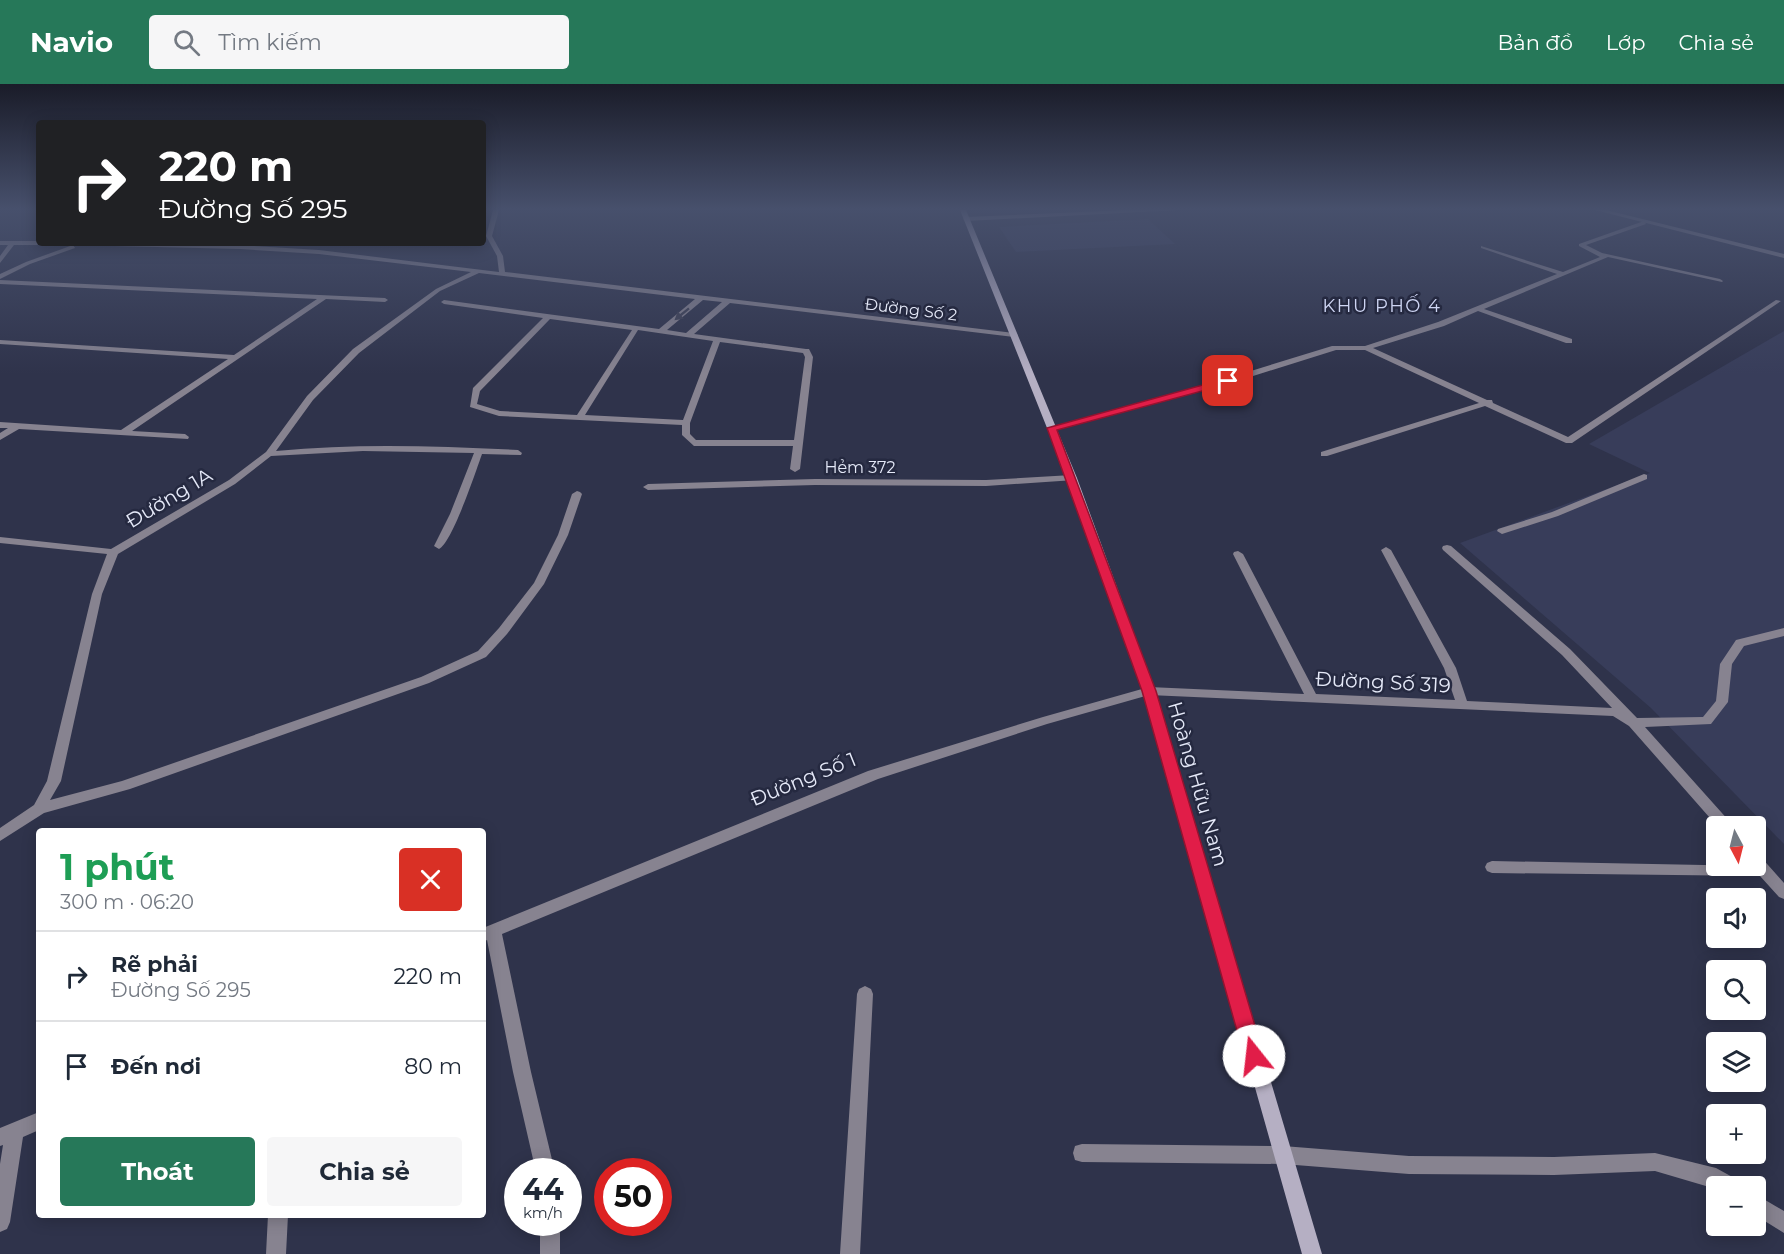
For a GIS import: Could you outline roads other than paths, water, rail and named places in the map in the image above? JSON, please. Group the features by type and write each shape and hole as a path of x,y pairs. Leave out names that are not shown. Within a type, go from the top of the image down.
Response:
{"main road":[{"name":"Hoàng Hữu Nam","path":"985,265 1072,478 1149,691 1312,1254"}],"street":[{"path":"0,266 2,276 31,265"},
{"name":"Đường Số 2","path":"431,265 1014,335"},
{"path":"501,265 502,273"},
{"path":"1535,265 1563,274"},
{"path":"1052,428 1228,381 1335,348 1366,348 1478,309 1586,265"},
{"path":"1650,265 1720,281"},
{"name":"Đường 1A","path":"0,835 39,809 54,781 97,594 113,552 232,482 269,454 309,398 356,351 438,290 479,270"},
{"path":"0,282 385,300"},
{"path":"661,331 702,297"},
{"path":"123,433 323,298"},
{"path":"689,334 728,301"},
{"path":"1366,348 1569,441 1778,301"},
{"path":"444,302 808,352 795,470"},
{"path":"1478,309 1569,341"},
{"path":"549,316 476,390 473,405 499,413 686,423"},
{"path":"580,417 637,327"},
{"path":"718,338 686,423 686,435 694,443 799,443"},
{"path":"0,342 237,357"},
{"path":"1324,454 1488,402"},
{"path":"0,425 185,437"},
{"path":"0,437 18,426"},
{"path":"269,454 322,448 378,447 518,453"},
{"path":"439,546 455,514 479,451"},
{"path":"1502,531 1555,514 1644,477"},
{"name":"Hẻm 372","path":"648,487 815,482 986,483 1072,478"},
{"path":"39,809 125,784 425,680 482,654 539,584 563,535 577,494"},
{"path":"0,540 113,552"},
{"path":"1447,548 1566,652 1634,723 1716,816"},
{"path":"1386,550 1450,668 1462,705"},
{"path":"1238,554 1312,698"},
{"path":"1634,723 1706,721 1722,702 1726,664 1740,643 1784,632"},
{"name":"Đường Số 319","path":"1149,691 1616,712 1634,723"},
{"name":"Đường Số 1","path":"488,933 873,775 1043,721 1149,691"},
{"path":"1492,867 1706,865"},
{"path":"1766,873 1784,893"},
{"path":"488,933 543,1158"},
{"path":"850,1254 865,994"},
{"path":"0,1222 8,1134 36,1122"},
{"path":"1082,1153 1283,1155 1409,1165 1554,1166 1655,1162 1708,1176"},
{"path":"1766,1211 1784,1223"},
{"path":"276,1254 278,1218"},
{"path":"550,1236 550,1254"}],"district":[{"name":"KHU PHỐ 4","path":"1382,306"}]}
